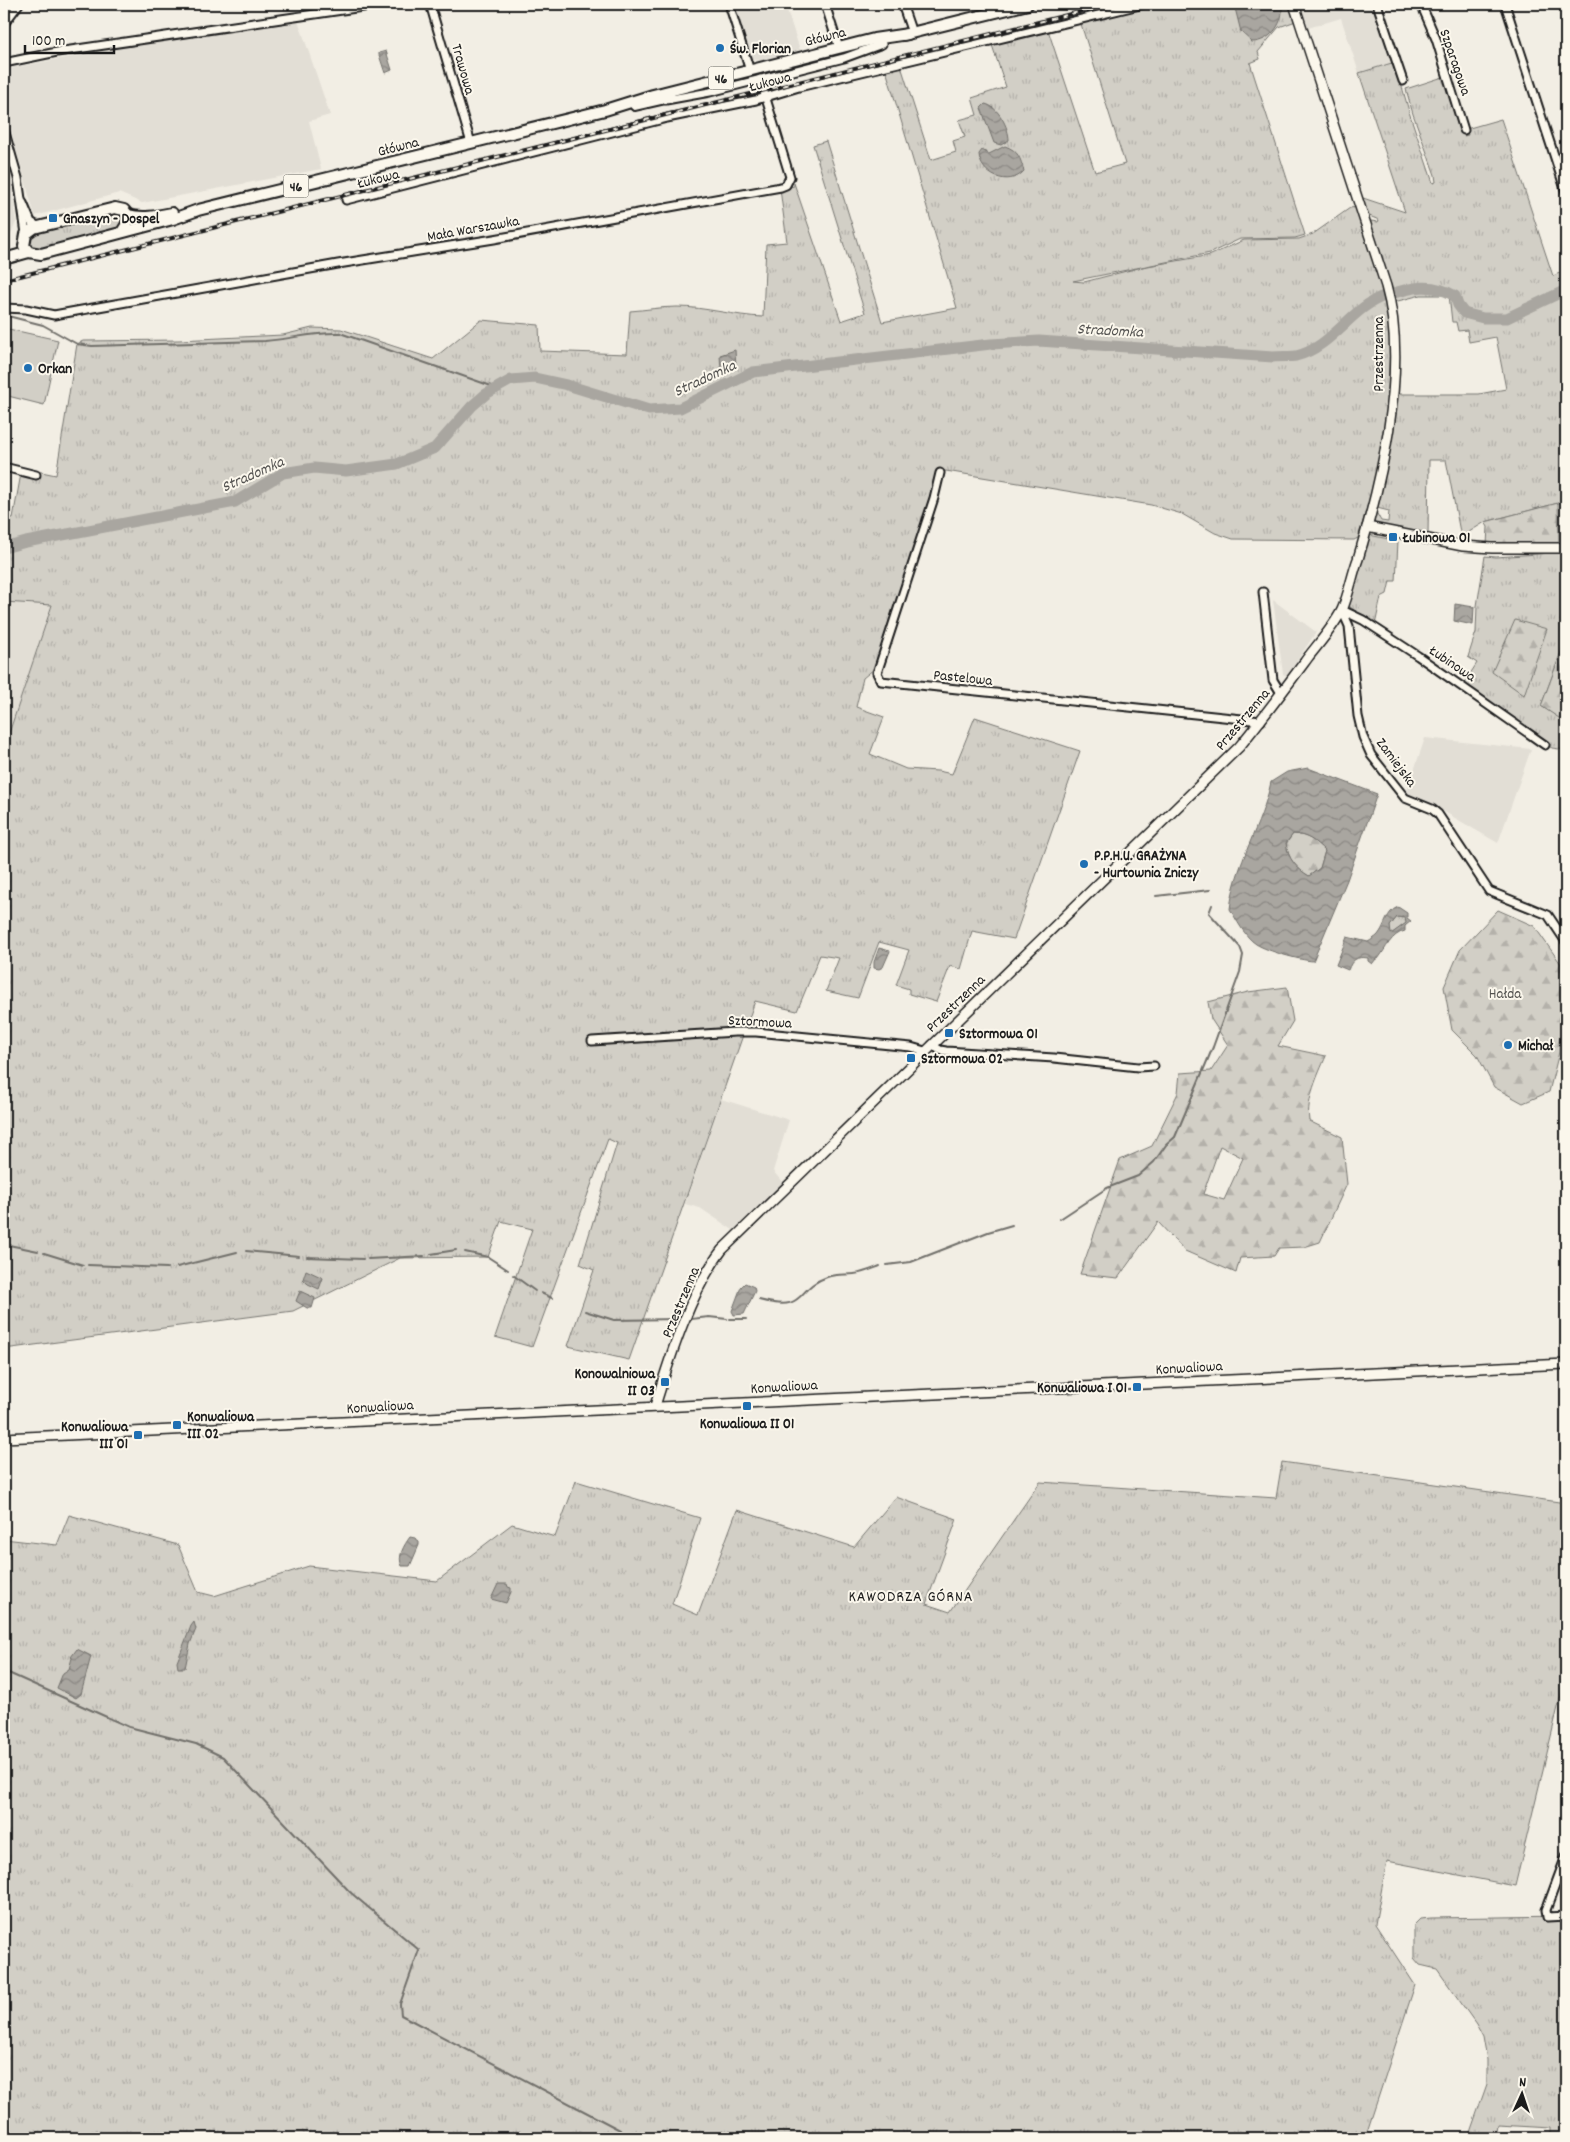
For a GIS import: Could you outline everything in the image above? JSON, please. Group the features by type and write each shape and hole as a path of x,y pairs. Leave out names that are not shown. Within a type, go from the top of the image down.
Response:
{"main road":[{"name":"Główna","path":"128,215 149,217 198,210 604,110 653,95 839,48 1028,4"},
{"name":"Główna","path":"604,110 648,104 882,44 910,33"},
{"name":"46","path":"4,255 39,227 115,208 124,210 128,215"},
{"name":"Główna","path":"122,232 173,219 198,210"},
{"path":"122,232 127,224 128,215"},
{"name":"46","path":"4,259 29,252 41,254 122,232"},
{"path":"25,238 26,250 29,252"}],"street":[{"path":"4,24 19,4"},
{"path":"4,63 57,52 383,4"},
{"name":"Trawowa","path":"430,4 471,143"},
{"path":"729,4 750,71"},
{"path":"825,4 839,48"},
{"path":"902,4 910,33"},
{"name":"Łukowa","path":"346,200 667,118 765,97 1144,4"},
{"name":"Przestrzenna","path":"655,1406 696,1292 711,1263 722,1250 1239,747 1282,693 1342,610 1367,527 1388,438 1392,405 1394,347 1391,306 1294,4"},
{"path":"1377,4 1403,81"},
{"name":"Szparagowa","path":"1421,4 1436,39 1464,130"},
{"path":"1505,4 1566,192"},
{"name":"Główna","path":"648,104 710,92 844,58 882,44"},
{"name":"Mała Warszawka","path":"4,308 26,309 54,315 338,264 494,239 786,185 790,177 760,79"},
{"path":"4,128 18,178 25,238"},
{"path":"22,200 29,218 39,227"},
{"path":"4,467 36,475"},
{"name":"Pastelowa","path":"940,473 934,498 877,673 881,681 1260,721"},
{"path":"1367,527 1463,546 1566,548"},
{"name":"Przestrzenna","path":"1263,592 1273,680 1282,693"},
{"name":"Łubinowa","path":"1342,610 1363,620 1418,656 1545,745"},
{"name":"Zamiejska","path":"1342,610 1349,626 1360,723 1363,737 1371,755 1405,798 1432,809 1438,814 1489,891 1548,915 1566,942"},
{"name":"Sztormowa","path":"592,1041 756,1032 955,1052 1054,1058 1138,1067 1154,1066"},
{"name":"Konwaliowa","path":"4,1438 1566,1364"},
{"path":"1566,1856 1546,1910 1547,1917 1566,1916"}],"shaded area":[{"path":"732,4 785,4 800,50 760,61 749,58"},
{"path":"1300,4 1372,4 1391,63 1359,73 1341,18 1308,28"},
{"path":"298,20 330,115 309,121 321,169 142,203 119,193 35,216 4,107 4,69 107,50"},
{"path":"4,154 11,177 16,222 11,234 4,236"},
{"path":"1566,501 1566,540 1560,540 1558,503"},
{"path":"1273,600 1316,632 1287,676 1283,674"},
{"path":"4,602 52,604 4,748"},
{"path":"1425,738 1531,749 1498,843 1436,807 1406,794"},
{"path":"721,1099 789,1120 773,1171 783,1183 733,1230 700,1208 685,1204"}],"green space":[{"path":"1154,4 1290,4 1296,21 1279,27 1258,52 1260,59 1250,63 1305,235 1295,238 1240,239 1210,253 1073,281 1084,282 1142,267 1211,255 1244,240 1299,239 1313,234 1350,208 1356,207 1378,272 1389,313 1390,345 1387,418 1373,487 1358,538 1354,540 1233,539 1215,533 1182,514 1151,505 946,471 940,473 880,664 863,678 856,707 884,717 870,754 906,769 952,774 975,717 1080,751 1014,939 972,931 961,969 950,966 936,1002 909,994 909,989 896,985 909,950 879,942 858,998 826,991 839,958 820,955 797,1011 755,1001 629,1360 568,1346 594,1270 580,1264 617,1143 608,1139 532,1347 495,1337 532,1229 501,1221 488,1257 400,1258 293,1311 4,1349 4,748 52,605 4,602 4,517 13,518 22,468 56,475 77,344 83,341 179,340 283,335 312,328 341,329 433,359 481,320 539,325 540,351 627,354 630,311 665,307 688,307 763,317 766,244 787,242 780,189 794,186 794,183 841,321 865,313 813,145 826,141 882,322 957,308 886,70 901,66 931,160 956,152 953,141 965,137 959,120 977,115 972,98 1006,87 992,45 1048,30 1095,172 1125,164 1081,24 1083,21"},
{"path":"1395,62 1410,115 1433,183 1436,182 1435,175 1406,89 1446,76 1464,136 1468,135 1466,129 1501,119 1553,276 1566,270 1566,501 1485,522 1461,537 1446,460 1429,460 1428,536 1373,522 1376,512 1381,521 1388,522 1389,511 1375,506 1395,394 1479,394 1506,389 1496,337 1469,342 1467,330 1458,331 1456,322 1452,322 1449,295 1421,295 1394,302 1369,225 1371,221 1378,222 1379,220 1367,215 1360,197 1405,212 1359,73"},
{"path":"110,211 125,217 124,223 117,230 42,251 29,247 28,240 37,232"},
{"name":"Orkan","path":"4,328 58,340 44,405 4,395"},
{"path":"1558,503 1559,545 1487,545 1488,527 1485,522"},
{"path":"1369,535 1398,541 1396,581 1390,581 1387,594 1381,597 1375,625 1350,607 1348,603"},
{"path":"1566,552 1566,602 1560,621 1566,624 1566,639 1541,706 1562,719 1566,709 1566,750 1552,748 1545,744 1463,685 1477,663 1468,657 1476,632 1477,606 1485,556 1496,557"},
{"path":"1515,620 1547,629 1524,695 1492,672"},
{"path":"1566,639 1566,709 1562,720 1541,706"},
{"path":"1293,834 1311,839 1325,851 1320,868 1309,876 1300,870 1289,854 1286,844"},
{"name":"Hałda","path":"1498,910 1534,926 1566,971 1559,1052 1549,1092 1523,1103 1494,1087 1477,1055 1452,1030 1444,987 1460,950"},
{"path":"1397,917 1405,918 1407,923 1391,934 1389,933 1390,926"},
{"path":"1287,987 1293,1021 1278,1046 1326,1056 1311,1096 1309,1121 1342,1137 1347,1184 1320,1242 1304,1247 1279,1248 1274,1256 1240,1258 1236,1273 1185,1251 1158,1222 1118,1278 1080,1274 1120,1160 1152,1146 1178,1093 1180,1073 1211,1071 1228,1045 1211,1019 1208,1002 1248,992","holes":["1220,1146 1243,1158 1224,1200 1203,1194"]},
{"path":"1282,1462 1566,1503 1566,1674 1515,1886 1387,1861 1375,1924 1415,1985 1365,2138 4,2138 4,1539 57,1545 69,1515 178,1545 198,1592 214,1596 309,1566 437,1581 512,1524 555,1537 576,1481 700,1518 672,1604 698,1615 737,1510 854,1547 896,1497 957,1519 926,1604 950,1612 1040,1482 1276,1498"},
{"path":"1566,1916 1566,2138 1551,2138 1551,2128 1499,2125 1497,2138 1468,2138 1487,2084 1487,2060 1483,2037 1437,1969 1420,1965 1414,1958 1414,1925 1420,1919 1431,1918"}],"water":[{"path":"1234,4 1278,4 1282,8 1282,14 1277,26 1269,36 1252,42 1241,32"},
{"path":"386,51 392,70 385,73 379,53"},
{"path":"985,104 994,109 1002,118 1009,135 1009,140 1001,145 994,143 981,108"},
{"path":"1005,146 1016,153 1024,171 1018,176 1003,179 996,177 984,168 979,154 982,150 989,154"},
{"path":"735,350 736,368 721,371 720,355"},
{"path":"1455,604 1474,607 1473,625 1454,621"},
{"path":"1308,768 1377,794 1347,880 1313,961 1283,955 1256,944 1238,923 1230,909 1237,876 1262,814 1271,782 1287,772","holes":["1293,834 1311,839 1325,851 1320,868 1309,876 1293,862 1287,849 1286,843"]},
{"path":"1398,907 1407,913 1407,918 1411,921 1405,926 1405,931 1396,935 1389,942 1378,959 1372,964 1368,961 1368,958 1357,958 1348,970 1336,965 1347,937 1368,942 1378,935 1394,909","holes":["1397,917 1405,918 1406,923 1391,934 1390,926"]},
{"path":"879,948 890,951 883,967 879,969 874,968 874,962"},
{"path":"306,1270 323,1278 319,1289 308,1284 303,1279"},
{"path":"745,1283 754,1287 755,1291 744,1314 734,1315 732,1311 741,1287"},
{"path":"300,1291 315,1298 312,1308 307,1308 296,1301"},
{"path":"410,1537 419,1541 419,1545 410,1566 402,1566 401,1555"},
{"path":"498,1584 507,1584 511,1588 506,1603 491,1599"},
{"path":"194,1622 196,1629 190,1644 185,1668 178,1668 177,1662"},
{"path":"77,1649 91,1656 81,1694 76,1698 57,1688 63,1673 69,1669 71,1657"}],"waterway":[{"name":"Stradomka","path":"1388,295 1414,288 1430,287 1455,296 1458,305 1464,313 1483,318 1507,318 1566,290"},
{"name":"Stradomka","path":"4,548 26,542 235,502 283,473 314,468 346,471 397,464 435,448 472,406 486,394 511,380 535,378 567,385 649,410 680,408 753,372 991,344 1039,341 1273,357 1296,356 1320,345 1361,309 1384,296"},
{"path":"4,315 43,325 77,344 92,346 265,341 340,333 497,388"},
{"path":"1156,896 1210,890"},
{"path":"1060,1219 1107,1188 1138,1176 1154,1162 1166,1145 1175,1137 1213,1047 1240,972 1243,955 1240,947 1209,913 1212,905"},
{"path":"887,1265 911,1262 988,1232 1012,1225"},
{"path":"4,1244 38,1251"},
{"path":"431,1254 456,1250"},
{"path":"246,1251 299,1256"},
{"path":"177,1267 237,1252"},
{"path":"465,1252 488,1257 508,1270"},
{"path":"44,1253 83,1265"},
{"path":"368,1259 424,1256"},
{"path":"307,1257 363,1259"},
{"path":"88,1265 167,1268"},
{"path":"759,1300 786,1304 794,1302 809,1287 827,1277 867,1271 880,1266"},
{"path":"513,1275 535,1291"},
{"path":"541,1293 552,1298"},
{"path":"585,1311 614,1320 678,1319"},
{"path":"691,1319 709,1317 727,1319"},
{"path":"730,1319 746,1319"},
{"path":"4,1671 129,1727 196,1744 223,1757 350,1892 419,1950 400,2004 401,2015 620,2130 625,2138"}],"railway":[{"path":"4,280 1111,4"}],"place":[{"name":"Św. Florian","path":"720,48"},
{"name":"Gnaszyn - Dospel","path":"53,218"},
{"name":"Orkan","path":"28,368"},
{"name":"Łubinowa 01","path":"1393,537"},
{"name":"P.P.H.U. GRAŻYNA - Hurtownia Zniczy","path":"1084,864"},
{"name":"Sztormowa 01","path":"949,1033"},
{"name":"Michał","path":"1508,1045"},
{"name":"Sztormowa 02","path":"911,1058"},
{"name":"Konowalniowa II 03","path":"665,1382"},
{"name":"Konwaliowa I 01","path":"1137,1387"},
{"name":"Konwaliowa II 01","path":"747,1406"},
{"name":"Konwaliowa III 02","path":"177,1425"},
{"name":"Konwaliowa III 01","path":"138,1435"}],"district":[{"name":"KAWODRZA GÓRNA","path":"911,1595"}]}
